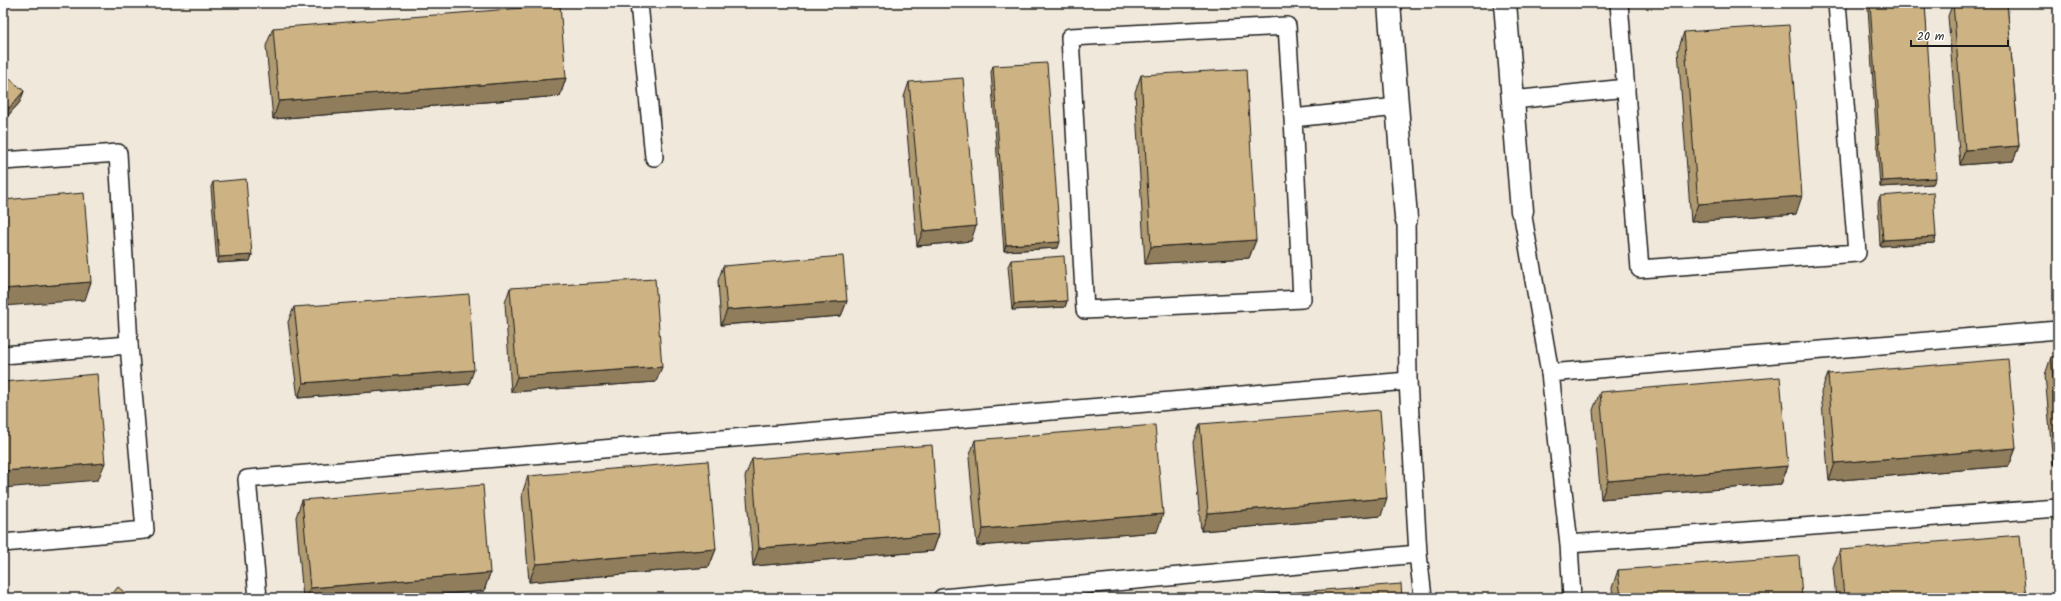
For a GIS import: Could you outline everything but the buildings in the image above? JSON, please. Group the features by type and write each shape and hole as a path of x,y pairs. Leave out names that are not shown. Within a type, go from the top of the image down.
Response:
{"street":[{"path":"1389,3 1406,218"},
{"path":"1505,3 1522,211"}],"lane":[{"path":"639,3 654,157"},
{"path":"1619,3 1640,269 1857,253 1837,3"},
{"path":"1287,26 1293,118 1302,299 1085,310 1070,37 1287,26"},
{"path":"1513,100 1626,88"},
{"path":"1293,118 1397,107"},
{"path":"3,161 118,153 129,345 146,530 3,543"},
{"path":"1522,211 1550,373 1569,544 1572,598"},
{"path":"1406,218 1408,381 1418,554 1423,598"},
{"path":"1550,373 2058,330"},
{"path":"3,355 129,345"},
{"path":"258,598 247,479 1408,381"},
{"path":"1569,544 2058,508"},
{"path":"942,598 1418,554"}]}
